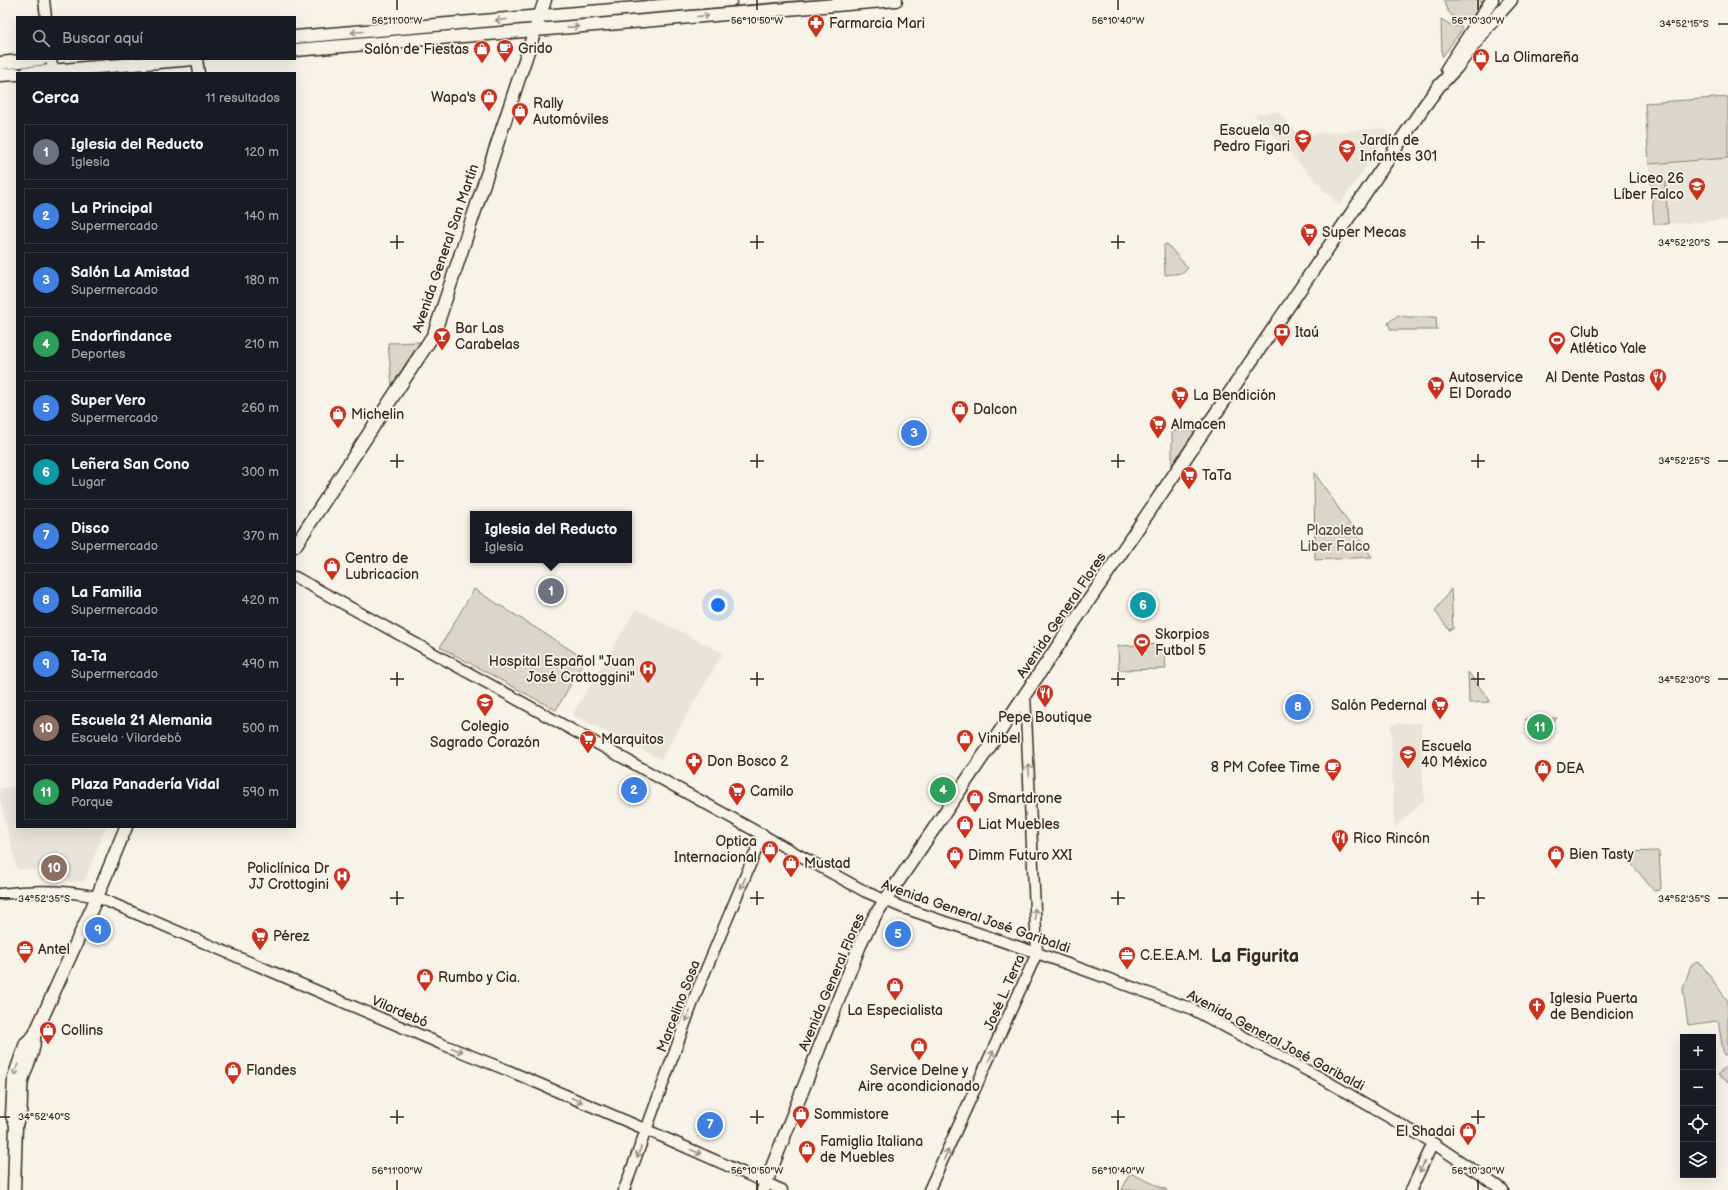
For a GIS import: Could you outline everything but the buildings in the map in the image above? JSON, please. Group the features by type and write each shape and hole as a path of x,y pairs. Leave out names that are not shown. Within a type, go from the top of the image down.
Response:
{"main road":[{"name":"Avenida General San Martín","path":"296,544 434,334 545,0"},
{"path":"296,37 731,0"},
{"path":"296,50 896,0"},
{"name":"Avenida General Flores","path":"764,1186 862,940 885,900 1439,86 1449,65 1492,0"},
{"name":"Avenida General Flores","path":"1439,86 1456,68 1488,26 1511,0"},
{"path":"0,62 28,60"},
{"path":"31,72 52,68 178,60"},
{"path":"0,75 16,74"},
{"path":"14,1190 16,1124 12,1116 14,1077 26,1043 34,1036 97,897 126,828"}],"street":[{"path":"44,0 46,16"},
{"path":"197,60 199,72"},
{"name":"Avenida General José Garibaldi","path":"296,579 866,892 1190,1008 1323,1079 1433,1143 1503,1190"},
{"name":"José L. Terra","path":"929,1190 1037,952 1025,694"},
{"name":"Marcelino Sosa","path":"624,1190 648,1130 697,991 763,834"},
{"name":"Vilardebó","path":"0,894 22,891 79,893 97,897 648,1130 764,1186 782,1190"},
{"path":"1411,1190 1433,1143"}],"shaded area":[{"path":"1278,112 1300,135 1385,128 1388,134 1339,206 1254,114"},
{"name":"Liceo 26 Líber Falco","path":"1728,158 1728,220 1668,224 1665,181 1651,182 1649,164"},
{"name":"Hospital Español \"Juan José Crottoggini\"","path":"636,609 723,653 661,759 572,715"},
{"path":"1421,723 1424,800 1394,828 1391,724"},
{"path":"16,787 16,828 106,828 84,882 68,882 68,871 17,869 0,800 0,788"}],"green space":[{"path":"804,0 816,0 568,20"},
{"path":"1444,0 1483,0 1472,16 1462,20 1454,17 1450,13"},
{"path":"1441,19 1451,25 1461,27 1462,29 1443,56 1442,56"},
{"path":"526,23 526,25 296,43"},
{"path":"1728,97 1728,158 1649,164 1645,103"},
{"path":"1665,181 1668,224 1654,224 1651,182"},
{"path":"1167,244 1188,268 1183,273 1165,275 1164,245"},
{"path":"1398,315 1408,317 1436,317 1437,330 1391,330 1388,323"},
{"path":"420,342 392,385 388,343"},
{"path":"1172,431 1195,431 1172,465"},
{"name":"Plazoleta Liber Falco","path":"1314,472 1372,557 1315,560"},
{"path":"474,589 585,659 556,710 440,647"},
{"path":"1451,589 1453,629 1449,630 1435,611"},
{"name":"Skorpios Futbol 5","path":"1164,644 1166,669 1119,670 1118,646"},
{"path":"1468,672 1489,699 1489,702 1469,703"},
{"path":"1557,718 1539,736 1525,719"},
{"path":"1630,852 1659,852 1661,887 1660,890 1654,891 1627,858 1627,855"},
{"path":"1697,962 1701,964 1728,1001 1728,1051 1724,1056 1718,1021 1688,1025 1683,989 1691,965"},
{"path":"1728,1064 1728,1083 1718,1075"},
{"path":"1130,1173 1167,1190 1122,1190"}],"place":[{"name":"Farmarcia Mari","path":"816,38"},
{"name":"Grido","path":"505,63"},
{"name":"Salón de Fiestas","path":"482,64"},
{"name":"La Olimareña","path":"1481,72"},
{"name":"Wapa's","path":"489,112"},
{"name":"Rally Automóviles","path":"520,126"},
{"name":"Escuela 90 Pedro Figari","path":"1303,153"},
{"name":"Jardín de Infantes 301","path":"1347,163"},
{"name":"Liceo 26 Líber Falco","path":"1697,201"},
{"name":"Super Mecas","path":"1309,247"},
{"name":"Itaú","path":"1282,347"},
{"name":"Bar Las Carabelas","path":"442,351"},
{"name":"Club Atlético Yale","path":"1557,355"},
{"name":"Al Dente Pastas","path":"1658,392"},
{"name":"Autoservice El Dorado","path":"1436,400"},
{"name":"La Bendición","path":"1180,410"},
{"name":"Dalcon","path":"960,424"},
{"name":"Michelin","path":"338,429"},
{"name":"Salón La Amistad","path":"914,433"},
{"name":"Almacen","path":"1158,439"},
{"name":"TaTa","path":"1189,490"},
{"name":"Centro de Lubricacion","path":"332,581"},
{"name":"Iglesia del Reducto","path":"551,591"},
{"name":"Leñera San Cono","path":"1143,605"},
{"name":"Skorpios Futbol 5","path":"1142,657"},
{"name":"Hospital Español \"Juan José Crottoggini\"","path":"648,684"},
{"name":"La Familia","path":"1298,707"},
{"name":"Pepe Boutique","path":"1045,708"},
{"name":"Colegio Sagrado Corazón","path":"485,717"},
{"name":"Salón Pedernal","path":"1440,720"},
{"name":"Plaza Panadería Vidal","path":"1540,727"},
{"name":"Vinibel","path":"965,753"},
{"name":"Marquitos","path":"588,754"},
{"name":"Escuela 40 México","path":"1408,769"},
{"name":"Don Bosco 2","path":"694,776"},
{"name":"8 PM Cofee Time","path":"1333,782"},
{"name":"DEA","path":"1543,783"},
{"name":"La Principal","path":"634,790"},
{"name":"Endorfindance","path":"943,790"},
{"name":"Camilo","path":"737,806"},
{"name":"Smartdrone","path":"975,813"},
{"name":"Liat Muebles","path":"965,839"},
{"name":"Rico Rincón","path":"1340,853"},
{"name":"Optica Internacional","path":"770,864"},
{"name":"Escuela 21 Alemania","path":"54,868"},
{"name":"Bien Tasty","path":"1556,869"},
{"name":"Dimm Futuro XXI","path":"955,870"},
{"name":"Mustad","path":"791,878"},
{"name":"Policlínica Dr JJ Crottogini","path":"342,891"},
{"name":"Ta-Ta","path":"98,930"},
{"name":"Super Vero","path":"898,934"},
{"name":"Pérez","path":"260,951"},
{"name":"Antel","path":"25,964"},
{"name":"C.E.E.A.M.","path":"1127,970"},
{"name":"Rumbo y Cia.","path":"425,992"},
{"name":"La Especialista","path":"895,1001"},
{"name":"Iglesia Puerta de Bendicion","path":"1537,1021"},
{"name":"Collins","path":"48,1045"},
{"name":"Service Delne y Aire acondicionado","path":"919,1061"},
{"name":"Flandes","path":"233,1085"},
{"name":"Disco","path":"710,1125"},
{"name":"Sommistore","path":"801,1129"},
{"name":"El Shadai","path":"1468,1146"},
{"name":"Famiglia Italiana de Muebles","path":"807,1164"}],"district":[{"name":"La Figurita","path":"1255,956"}]}
